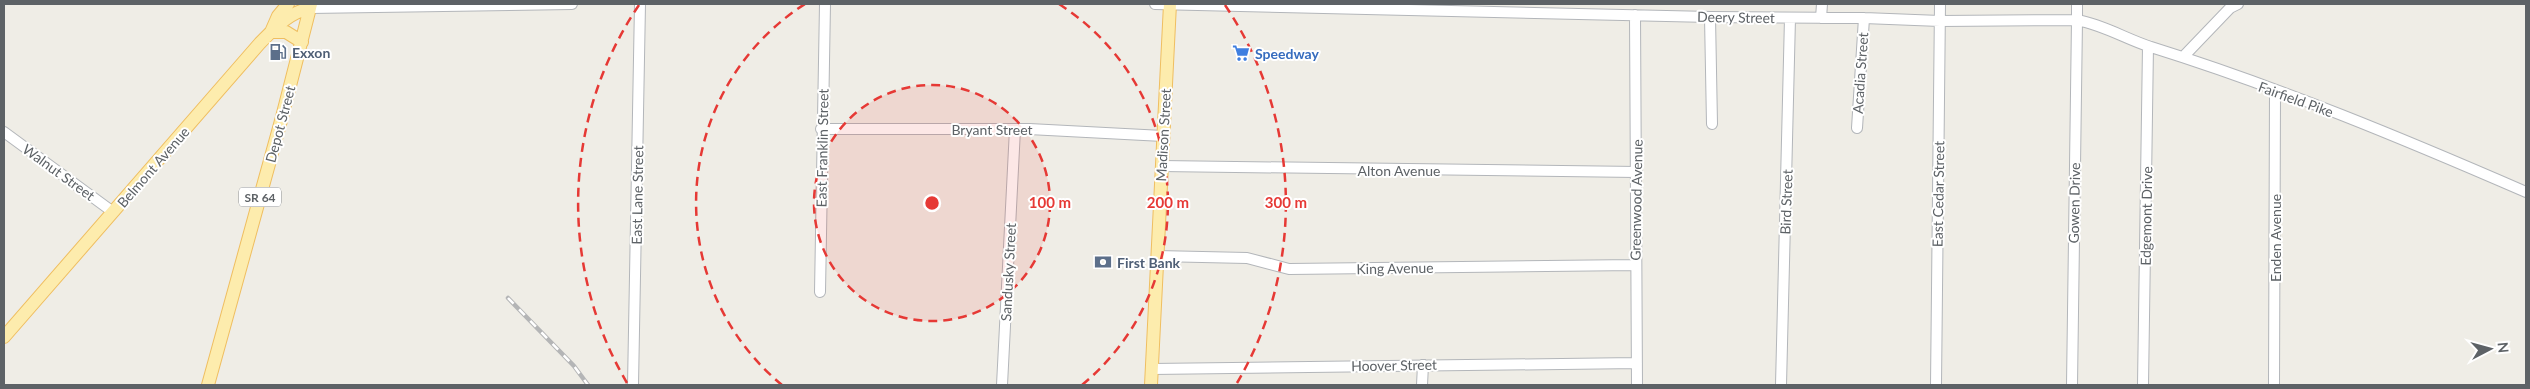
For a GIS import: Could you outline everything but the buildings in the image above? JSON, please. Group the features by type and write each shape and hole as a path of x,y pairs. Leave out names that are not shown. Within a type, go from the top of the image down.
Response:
{"main road":[{"path":"288,4 278,16 270,32 286,32 302,42"},
{"name":"Madison Street","path":"1151,385 1170,4"},
{"name":"Belmont Avenue","path":"4,337 270,32 297,11 311,6"},
{"name":"Depot Street","path":"208,385 311,6"}],"street":[{"path":"311,6 572,4"},
{"name":"East Lane Street","path":"633,385 640,4"},
{"name":"East Franklin Street","path":"820,292 821,130 825,4"},
{"name":"Deery Street","path":"1155,4 1940,21 2077,20"},
{"path":"1821,18 1822,4"},
{"name":"East Cedar Street","path":"1936,385 1940,4"},
{"path":"2077,4 2077,20"},
{"path":"2183,57 2225,14 2238,4"},
{"name":"Greenwood Avenue","path":"1635,15 1637,385"},
{"path":"1710,17 1712,124"},
{"name":"Bird Street","path":"1781,385 1790,18"},
{"name":"Acadia Street","path":"1857,128 1864,18"},
{"name":"Fairfield Pike","path":"2077,20 2094,23 2148,46 2183,57 2404,140 2526,192"},
{"name":"Gowen Drive","path":"2072,385 2077,20"},
{"name":"Edgemont Drive","path":"2143,385 2148,46"},
{"name":"Enden Avenue","path":"2274,385 2275,91"},
{"name":"Bryant Street","path":"821,130 1015,129 1163,136"},
{"name":"Sandusky Street","path":"1002,385 1015,129"},
{"name":"Walnut Street","path":"4,132 114,212"},
{"name":"Alton Avenue","path":"1161,166 1637,172"},
{"name":"King Avenue","path":"1157,256 1247,258 1289,270 1635,265"},
{"name":"Hoover Street","path":"1152,368 1637,363"},
{"path":"1422,385 1423,365"}],"railway":[{"path":"508,298 574,366 588,385"}],"place":[{"name":"Exxon","path":"278,52"},
{"name":"Speedway","path":"1241,53"},
{"name":"First Bank","path":"1103,262"}]}
